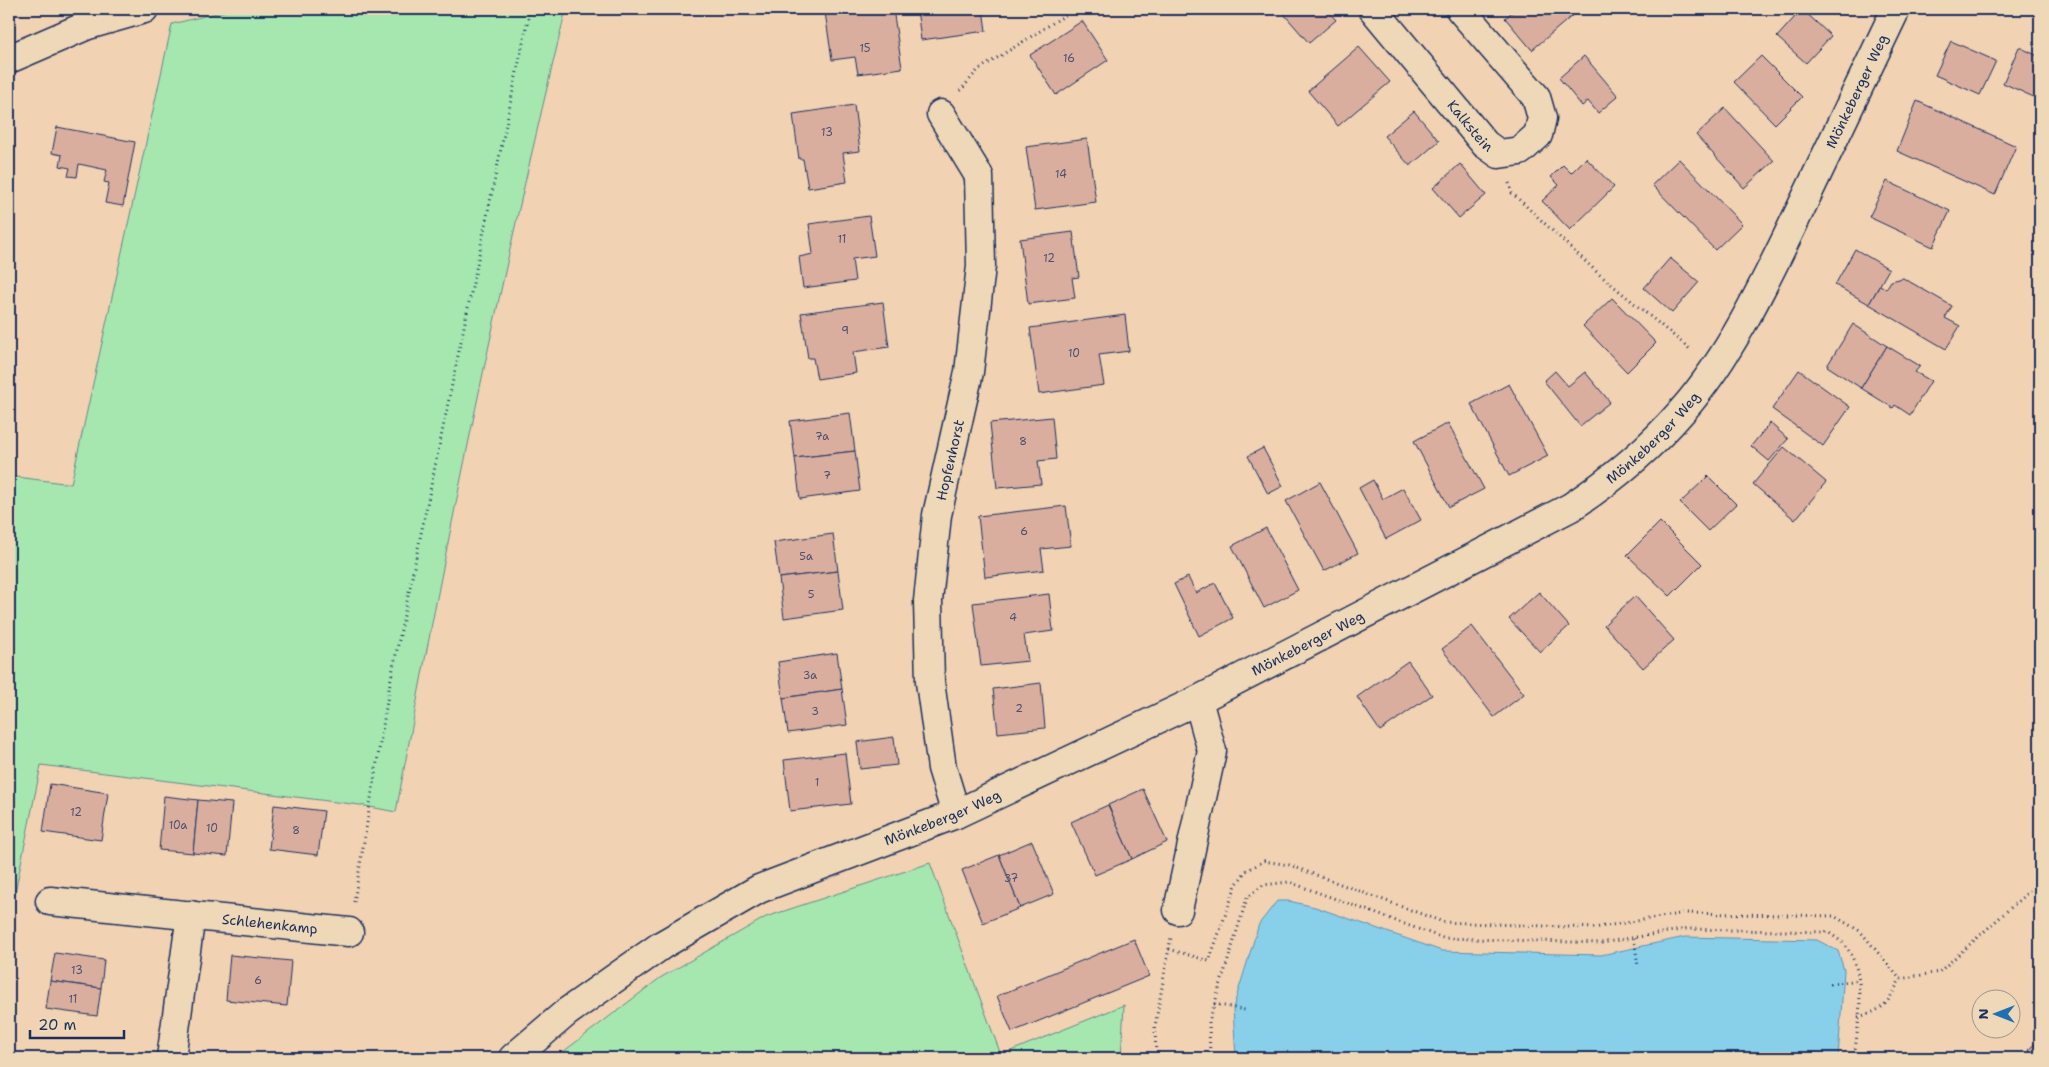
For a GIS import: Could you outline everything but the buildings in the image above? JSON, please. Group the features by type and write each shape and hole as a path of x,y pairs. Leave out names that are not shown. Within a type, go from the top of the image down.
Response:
{"street":[{"path":"9,60 88,25 144,9"},
{"name":"Kalkstein","path":"1373,9 1485,144 1499,154 1520,152 1538,135 1542,118 1536,97 1460,9"},
{"name":"Mönkeberger Weg","path":"513,1058 567,1012 662,945 759,889 956,814 1198,700 1571,507 1602,487 1644,450 1682,412 1714,369 1763,286 1896,9"},
{"name":"Hopfenhorst","path":"942,114 979,176 981,266 969,372 937,515 928,601 930,682 942,768 956,814"},
{"path":"1178,910 1212,751 1198,700"},
{"name":"Schlehenkamp","path":"50,902 350,932"},
{"path":"171,1058 191,915"}],"path":[{"path":"350,932 390,684 530,9"},
{"path":"942,114 978,70 1074,9"},
{"path":"1499,154 1512,194 1600,275 1714,369"},
{"path":"1169,949 1209,961 1236,885 1246,870 1264,861 1289,865 1443,922 1594,928 1685,912 1834,916 1860,931 1900,979"},
{"path":"1900,979 1939,972 2036,885 2040,878"},
{"path":"1210,1058 1209,1022 1247,898 1263,885 1289,882 1443,938 1601,944 1686,929 1828,932 1844,944 1856,964 1859,980 1854,1058"},
{"path":"1156,1058 1154,1026 1178,910"},
{"path":"1634,938 1638,966"},
{"path":"1858,1017 1876,1012 1888,1003 1900,979"},
{"path":"1830,984 1859,980"},
{"path":"1214,1004 1245,1010"}],"green space":[{"path":"233,9 566,9 475,409 396,812 360,805 41,765 9,922 9,476 71,484 172,24"},
{"path":"930,863 1001,1055 1124,1005 1121,1058 555,1058 660,978 766,917"}],"water":[{"path":"1277,901 1289,901 1315,907 1442,951 1601,955 1685,937 1817,940 1838,951 1844,970 1838,1058 1236,1058 1233,1008 1259,924"}]}
